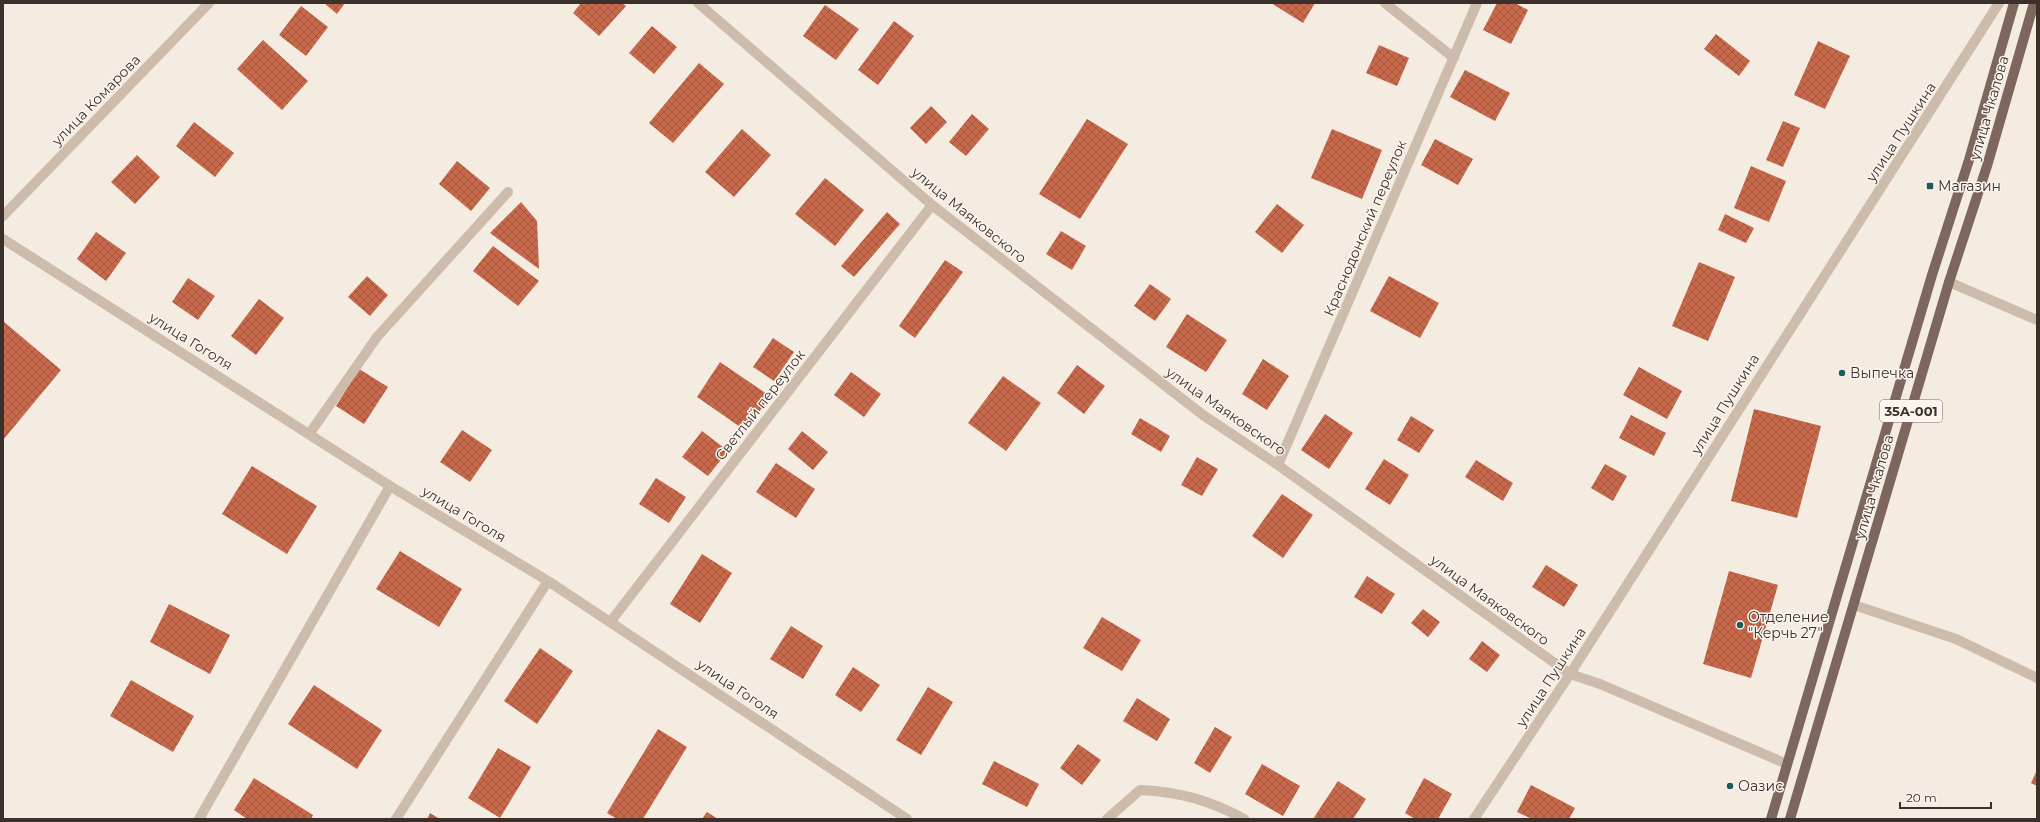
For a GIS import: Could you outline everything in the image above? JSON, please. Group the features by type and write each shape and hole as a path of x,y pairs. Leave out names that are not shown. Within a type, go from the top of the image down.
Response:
{"main road":[{"name":"улица Чкалова","path":"1771,819 1932,275 1969,160 2014,3"},
{"name":"улица Чкалова","path":"1790,819 1949,282 1987,166 2034,3"},
{"path":"1932,275 1949,282"},
{"path":"1837,599 1854,605"},
{"path":"1787,764 1805,770"}],"street":[{"name":"улица Комарова","path":"3,216 209,3"},
{"name":"улица Маяковского","path":"698,3 932,205 1203,416 1278,465 1570,674 1600,684 1787,764"},
{"path":"1385,3 1454,58"},
{"name":"Краснодонский переулок","path":"1278,465 1477,3"},
{"name":"улица Пушкина","path":"1474,819 1570,674 1999,3"},
{"path":"310,433 377,337 508,192"},
{"name":"Светлый переулок","path":"611,621 932,205"},
{"name":"улица Гоголя","path":"3,239 310,433 390,486 548,581 611,621 908,819"},
{"path":"1949,282 2037,320"},
{"path":"199,819 390,486"},
{"path":"396,819 548,581"},
{"path":"1854,605 1956,639 2037,678"},
{"path":"1107,819 1140,790 1168,792 1218,805 1244,819"}],"building":[{"path":"324,3 345,3 337,14"},
{"path":"581,3 622,3 626,6 599,36 573,13"},
{"path":"1271,3 1315,3 1303,23"},
{"path":"1497,3 1515,3 1528,10 1511,44 1483,30"},
{"path":"825,5 859,29 836,60 803,36"},
{"path":"301,6 328,27 306,56 279,35"},
{"path":"894,21 914,36 878,85 858,70"},
{"path":"652,26 677,47 654,74 629,53"},
{"path":"1716,34 1750,61 1739,76 1704,49"},
{"path":"263,40 308,81 282,110 237,69"},
{"path":"1818,41 1850,56 1825,109 1794,95"},
{"path":"1379,45 1409,58 1397,86 1366,73"},
{"path":"699,63 724,84 673,143 649,123"},
{"path":"1465,70 1510,93 1495,121 1450,97"},
{"path":"931,106 947,122 926,144 910,128"},
{"path":"972,114 989,129 966,156 949,142"},
{"path":"1087,119 1128,144 1080,219 1039,194"},
{"path":"1783,121 1800,128 1783,167 1766,160"},
{"path":"194,122 234,153 215,177 176,146"},
{"path":"742,129 771,155 734,197 705,172"},
{"path":"1332,129 1382,150 1362,199 1311,178"},
{"path":"1435,139 1473,159 1458,185 1421,165"},
{"path":"137,155 160,177 135,204 111,182"},
{"path":"457,161 490,188 471,211 439,184"},
{"path":"1751,166 1786,181 1769,222 1734,208"},
{"path":"825,178 864,210 835,246 795,214"},
{"path":"521,202 537,221 539,269 490,233"},
{"path":"1277,204 1304,225 1282,253 1255,232"},
{"path":"887,212 900,224 854,277 841,266"},
{"path":"1725,214 1754,228 1746,243 1718,230"},
{"path":"1061,231 1086,246 1072,270 1046,254"},
{"path":"96,232 126,253 106,281 77,259"},
{"path":"493,246 539,281 518,306 473,271"},
{"path":"945,260 963,272 915,338 899,326"},
{"path":"1699,262 1735,277 1708,341 1672,326"},
{"path":"367,276 388,295 370,316 348,297"},
{"path":"1389,276 1439,303 1420,338 1370,311"},
{"path":"188,278 215,296 198,320 172,302"},
{"path":"1150,284 1171,299 1155,321 1134,306"},
{"path":"259,299 284,318 256,355 231,336"},
{"path":"1187,314 1227,340 1206,372 1166,347"},
{"path":"3,321 61,370 3,440"},
{"path":"773,338 794,352 774,381 753,367"},
{"path":"1263,359 1289,376 1267,410 1242,394"},
{"path":"720,362 770,396 746,431 697,397"},
{"path":"1077,365 1105,386 1084,414 1057,393"},
{"path":"1639,367 1682,391 1667,419 1623,395"},
{"path":"359,369 388,387 364,424 336,406"},
{"path":"851,372 881,394 864,417 834,395"},
{"path":"1003,376 1041,403 1006,451 968,423"},
{"path":"1754,409 1821,426 1797,518 1731,501"},
{"path":"1325,414 1353,433 1329,469 1301,450"},
{"path":"1631,415 1666,433 1654,456 1619,438"},
{"path":"1411,416 1434,430 1419,453 1397,440"},
{"path":"1140,418 1170,436 1161,452 1131,434"},
{"path":"462,430 492,450 470,482 440,462"},
{"path":"702,431 728,451 708,476 682,457"},
{"path":"802,431 828,452 813,470 788,449"},
{"path":"1197,457 1218,469 1202,496 1181,485"},
{"path":"1384,459 1409,475 1390,505 1365,489"},
{"path":"1476,460 1513,483 1503,501 1465,477"},
{"path":"776,463 815,489 796,518 756,492"},
{"path":"1605,464 1627,476 1613,501 1591,488"},
{"path":"252,466 317,506 287,554 222,514"},
{"path":"656,478 686,497 669,523 639,504"},
{"path":"1282,494 1313,515 1283,558 1252,536"},
{"path":"400,551 462,589 439,627 376,589"},
{"path":"702,554 732,573 700,623 670,604"},
{"path":"1546,565 1578,585 1564,607 1532,587"},
{"name":"Отделение \"Керчь 27\"","path":"1729,571 1778,585 1751,678 1703,664"},
{"path":"1367,576 1395,594 1382,614 1354,597"},
{"path":"169,604 230,635 210,674 150,642"},
{"path":"1423,609 1440,622 1428,637 1411,623"},
{"path":"1102,617 1141,640 1122,671 1083,648"},
{"path":"791,626 823,646 803,679 770,659"},
{"path":"1482,641 1500,655 1487,672 1469,659"},
{"path":"540,648 573,671 537,724 504,701"},
{"path":"853,667 880,685 861,712 835,695"},
{"path":"131,680 194,716 173,752 110,716"},
{"path":"314,685 382,730 357,769 288,724"},
{"path":"928,687 953,702 921,755 896,740"},
{"path":"1137,698 1170,719 1157,741 1123,721"},
{"path":"1215,727 1232,737 1210,773 1194,763"},
{"path":"658,729 687,747 643,819 617,819 607,813"},
{"path":"1078,744 1101,760 1082,785 1060,768"},
{"path":"498,748 531,767 500,818 468,798"},
{"path":"994,761 1039,784 1027,807 982,784"},
{"path":"1262,764 1300,786 1283,816 1245,794"},
{"path":"2037,770 2037,786 2031,783"},
{"path":"254,778 313,815 311,819 247,819 234,810"},
{"path":"1424,778 1452,794 1438,819 1415,819 1405,813"},
{"path":"1338,781 1366,799 1353,819 1313,819"},
{"path":"1531,785 1575,808 1569,819 1532,819 1517,812"},
{"path":"707,812 718,819 702,819"},
{"path":"430,813 440,819 427,819"}],"place":[{"name":"Магазин","path":"1930,186"},
{"name":"Выпечка","path":"1842,373"},
{"name":"Отделение \"Керчь 27\"","path":"1740,625"},
{"name":"Оазис","path":"1730,786"}]}
